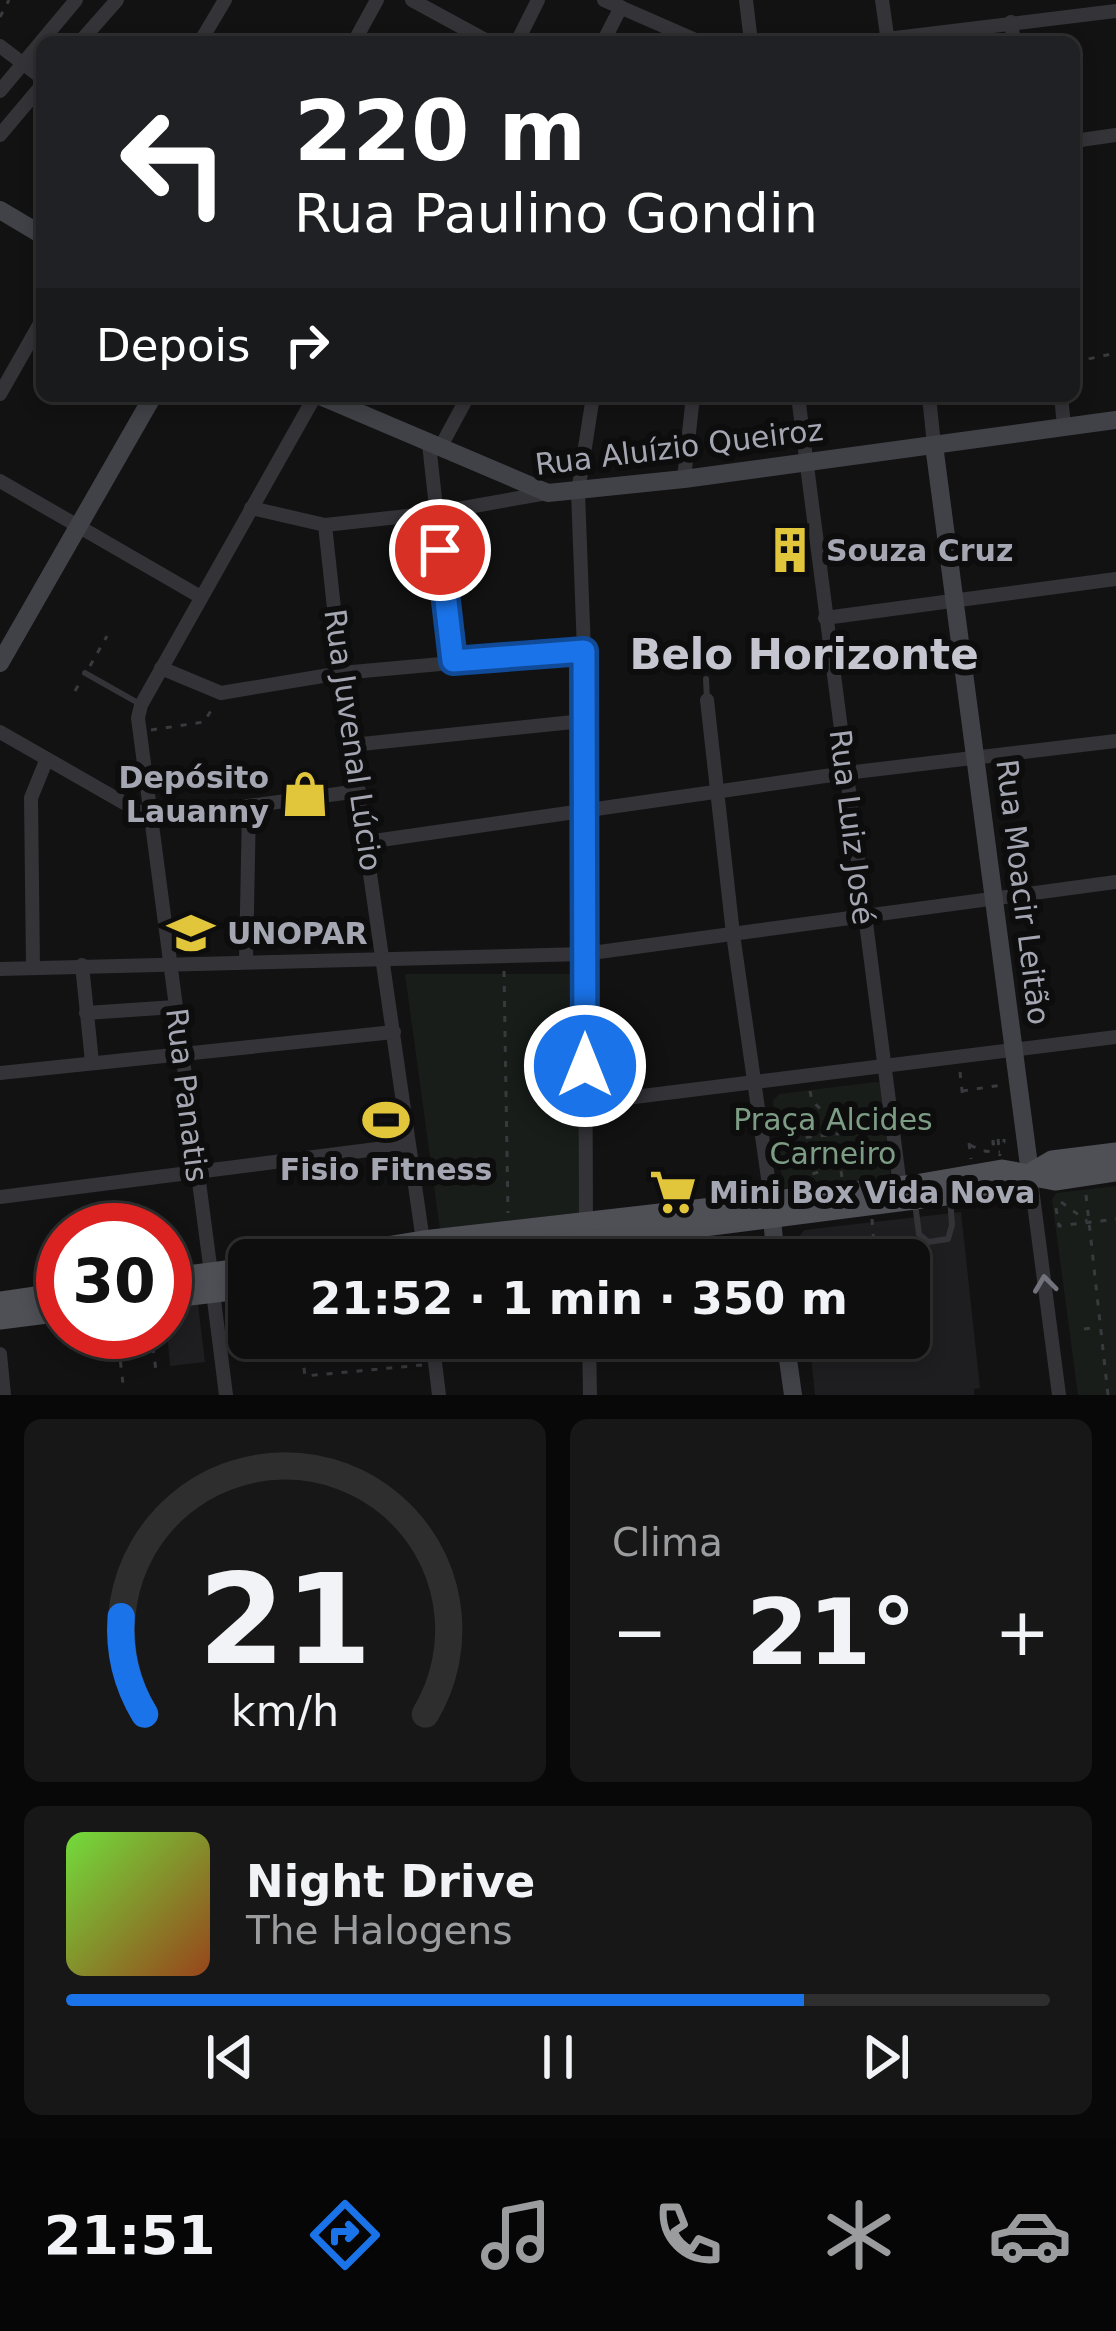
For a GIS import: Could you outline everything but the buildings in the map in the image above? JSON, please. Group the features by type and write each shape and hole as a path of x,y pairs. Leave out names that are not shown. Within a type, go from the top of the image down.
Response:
{"main road":[{"path":"602,1239 773,1214 844,1192 950,1195 1008,1187 1052,1161 1116,1153"},
{"path":"600,1239 870,1205 1003,1170 1055,1180 1116,1171"},
{"path":"447,1239 508,1234 564,1239"},
{"path":"192,1289 228,1276"},
{"path":"192,1281 228,1285"},
{"path":"0,1302 36,1297"},
{"path":"0,1319 36,1314"}],"street":[{"path":"45,36 76,0"},
{"path":"85,36 117,0"},
{"path":"204,36 225,0"},
{"path":"357,36 377,0"},
{"path":"412,0 478,36"},
{"path":"520,36 538,0"},
{"path":"604,0 686,36"},
{"path":"746,0 751,36"},
{"path":"882,0 886,36"},
{"path":"606,36 621,8"},
{"path":"915,36 1114,11"},
{"path":"1011,22 1013,36"},
{"path":"0,46 36,75"},
{"path":"0,91 36,47"},
{"path":"0,135 36,89"},
{"path":"1080,140 1116,135"},
{"path":"0,210 36,231"},
{"path":"0,394 36,331"},
{"path":"0,663 149,402"},
{"path":"141,705 251,508 327,402"},
{"path":"339,402 548,493"},
{"path":"453,661 429,441 463,402"},
{"path":"586,1239 584,651 578,493 592,402"},
{"path":"684,479 691,402"},
{"name":"Rua Luiz José","path":"799,402 862,916 893,1127 908,1193"},
{"name":"Rua Moacir Leitão","path":"930,402 1015,1092 1059,1395"},
{"path":"1062,402 1064,426"},
{"name":"Rua Aluízio Queiroz","path":"251,508 326,525 1116,420"},
{"path":"0,481 199,596"},
{"name":"Rua Juvenal Lúcio","path":"326,525 341,673 423,1239"},
{"path":"825,618 1116,579"},
{"path":"161,668 217,693 341,673 584,651"},
{"path":"707,700 715,793 775,1239"},
{"name":"Rua Panatis","path":"141,705 138,732 226,1395"},
{"path":"352,746 583,721"},
{"path":"0,732 152,819 359,791"},
{"path":"367,842 846,773 1116,741"},
{"path":"33,967 31,798 46,761"},
{"path":"246,960 248,807"},
{"path":"0,969 584,954 1116,882"},
{"path":"82,965 92,1062"},
{"path":"86,1013 175,1007"},
{"path":"0,1073 394,1032"},
{"path":"586,1103 1116,1036"},
{"path":"0,1197 409,1144"},
{"path":"0,1354 4,1395"},
{"path":"435,1359 439,1395"},
{"path":"589,1359 590,1395"},
{"path":"788,1359 793,1395"}],"lane":[{"path":"86,673 141,705"},
{"path":"706,679 707,700"},
{"path":"908,1193 925,1239"},
{"path":"930,1242 948,1239 950,1195"},
{"path":"676,1230 678,1239"}],"path":[{"path":"0,16 9,0"},
{"path":"1080,361 1116,353"},
{"path":"75,691 107,636"},
{"path":"138,732 204,722 213,711 217,693"},
{"path":"504,957 508,1234"},
{"path":"959,1058 963,1100"},
{"path":"808,1076 812,1101 826,1114 832,1143 838,1148 844,1192"},
{"path":"977,1089 978,1098"},
{"path":"962,1091 1015,1092"},
{"path":"911,1112 914,1140"},
{"path":"763,1142 893,1127"},
{"path":"970,1146 1000,1154 998,1139"},
{"path":"798,1178 817,1175 813,1145"},
{"path":"816,1164 826,1162"},
{"path":"798,1171 799,1187"},
{"path":"1085,1190 1108,1395"},
{"path":"1061,1202 1089,1222"},
{"path":"870,1205 873,1239"},
{"path":"1056,1208 1059,1226 1116,1219"},
{"path":"1084,1329 1100,1327"},
{"path":"120,1359 123,1384"},
{"path":"154,1359 156,1371"},
{"path":"303,1359 305,1376 436,1363"}],"shaded area":[{"path":"961,1212 980,1388 974,1389 974,1395 815,1395 811,1359 930,1359 930,1239 798,1239 804,1230"},
{"path":"198,1304 205,1362 170,1366 169,1359 192,1359 192,1305"}],"green space":[{"path":"405,974 579,974 581,1214 440,1230"},
{"name":"Praça Alcides Carneiro","path":"880,1083 891,1179 783,1189 773,1101 779,1094"},
{"path":"1116,1186 1116,1395 1078,1395 1052,1200 1056,1193"}],"place":[{"name":"Souza Cruz","path":"790,550"},
{"name":"Depósito Lauanny","path":"305,794"},
{"name":"UNOPAR","path":"191,933"},
{"name":"Fisio Fitness","path":"386,1120"},
{"name":"Mini Box Vida Nova","path":"673,1192"}],"district":[{"name":"Belo Horizonte","path":"804,654"}],"route":[{"path":"440,550 453,661 584,651 585,1066"}]}
